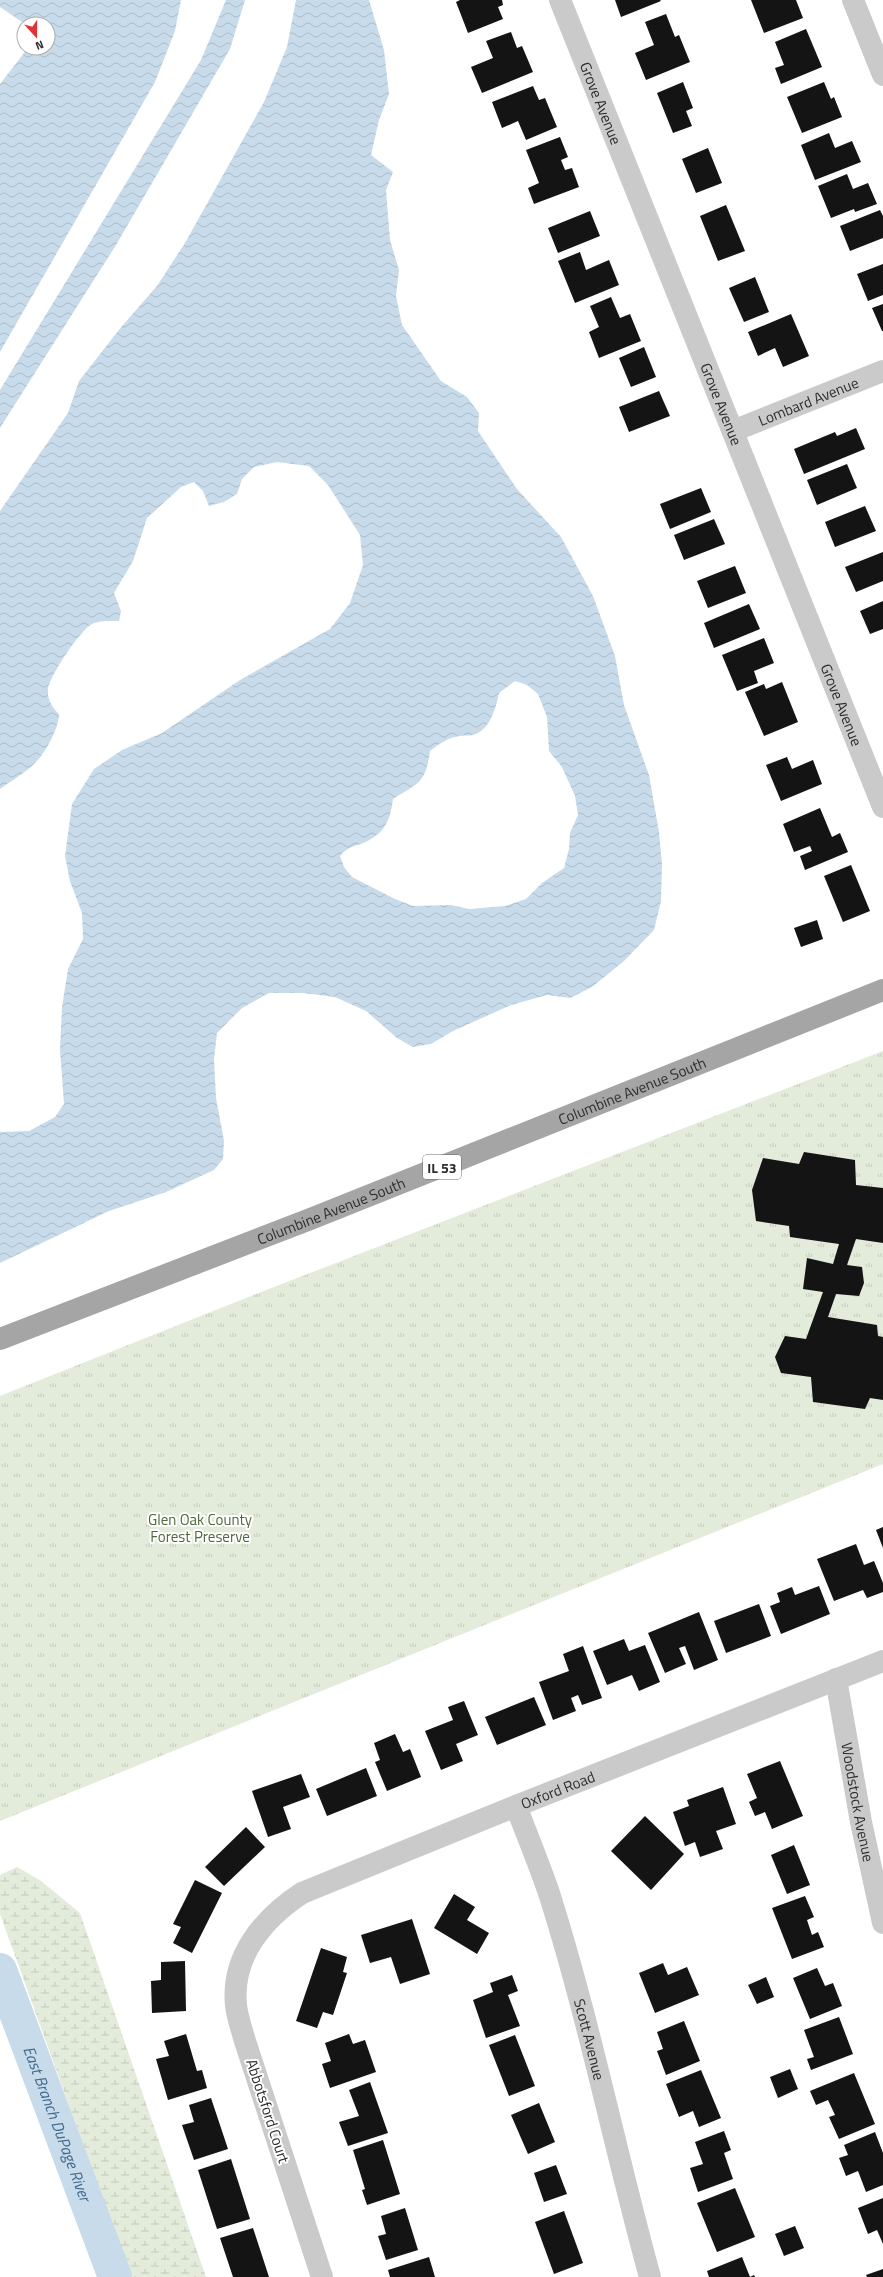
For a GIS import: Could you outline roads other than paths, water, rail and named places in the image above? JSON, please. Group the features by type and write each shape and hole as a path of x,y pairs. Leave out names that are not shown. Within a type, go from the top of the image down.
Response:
{"main road":[{"name":"Columbine Avenue South","path":"0,1339 313,1218 883,990"}],"street":[{"name":"Grove Avenue","path":"560,0 883,807"},
{"path":"853,0 883,75"},
{"name":"Lombard Avenue","path":"733,432 883,371"},
{"name":"Oxford Road","path":"248,1944 281,1906 302,1893 516,1806 883,1661"},
{"name":"Woodstock Avenue","path":"836,1679 859,1814 883,1923"},
{"name":"Scott Avenue","path":"516,1806 548,1892 577,1992 625,2186 650,2277"},
{"name":"Abbotsford Court","path":"248,1944 236,1980 236,2005 244,2038 322,2277"}],"water":[{"path":"0,0 181,0 175,31 155,82 0,352 0,84 22,56 56,56 56,16 16,16 16,18 0,7"},
{"path":"226,0 245,0 230,49 116,245 0,428 0,390 201,60"},
{"path":"296,0 369,0 384,50 389,94 379,120 371,155 393,172 386,190 390,240 399,270 396,296 402,325 441,381 467,397 479,413 478,431 517,489 561,537 593,596 615,656 624,705 649,775 659,832 662,864 661,901 654,930 624,961 592,987 570,998 547,995 511,1005 453,1031 431,1044 413,1047 397,1038 366,1011 335,997 303,993 269,993 242,1008 217,1033 214,1059 216,1098 224,1141 223,1159 214,1170 166,1192 109,1211 0,1263 0,1132 29,1131 55,1117 64,1104 60,1050 62,1007 68,969 83,939 82,913 70,881 65,856 72,804 94,769 122,750 162,733 240,680 330,629 350,603 363,565 360,535 328,485 309,466 277,462 254,467 242,479 237,494 224,502 209,506 203,491 194,482 181,487 147,518 133,561 114,593 121,611 119,621 98,622 87,628 73,644 53,675 49,684 48,697 51,704 59,714 57,726 47,747 39,759 31,767 0,789 0,511 68,413 79,381 122,326 157,286 185,243 264,102 287,47","holes":["515,681 527,685 538,694 547,717 549,751 562,767 575,796 578,815 570,833 569,849 564,868 542,883 526,899 505,906 469,909 451,905 413,906 395,899 352,877 344,867 340,856 347,849 375,837 380,832 390,815 393,799 417,784 423,776 426,771 430,751 448,739 479,733 488,724 499,693"]}],"waterway":[{"name":"East Branch DuPage River","path":"0,1970 115,2277"}],"park label":[{"name":"Glen Oak County Forest Preserve","path":"200,1528"}]}
